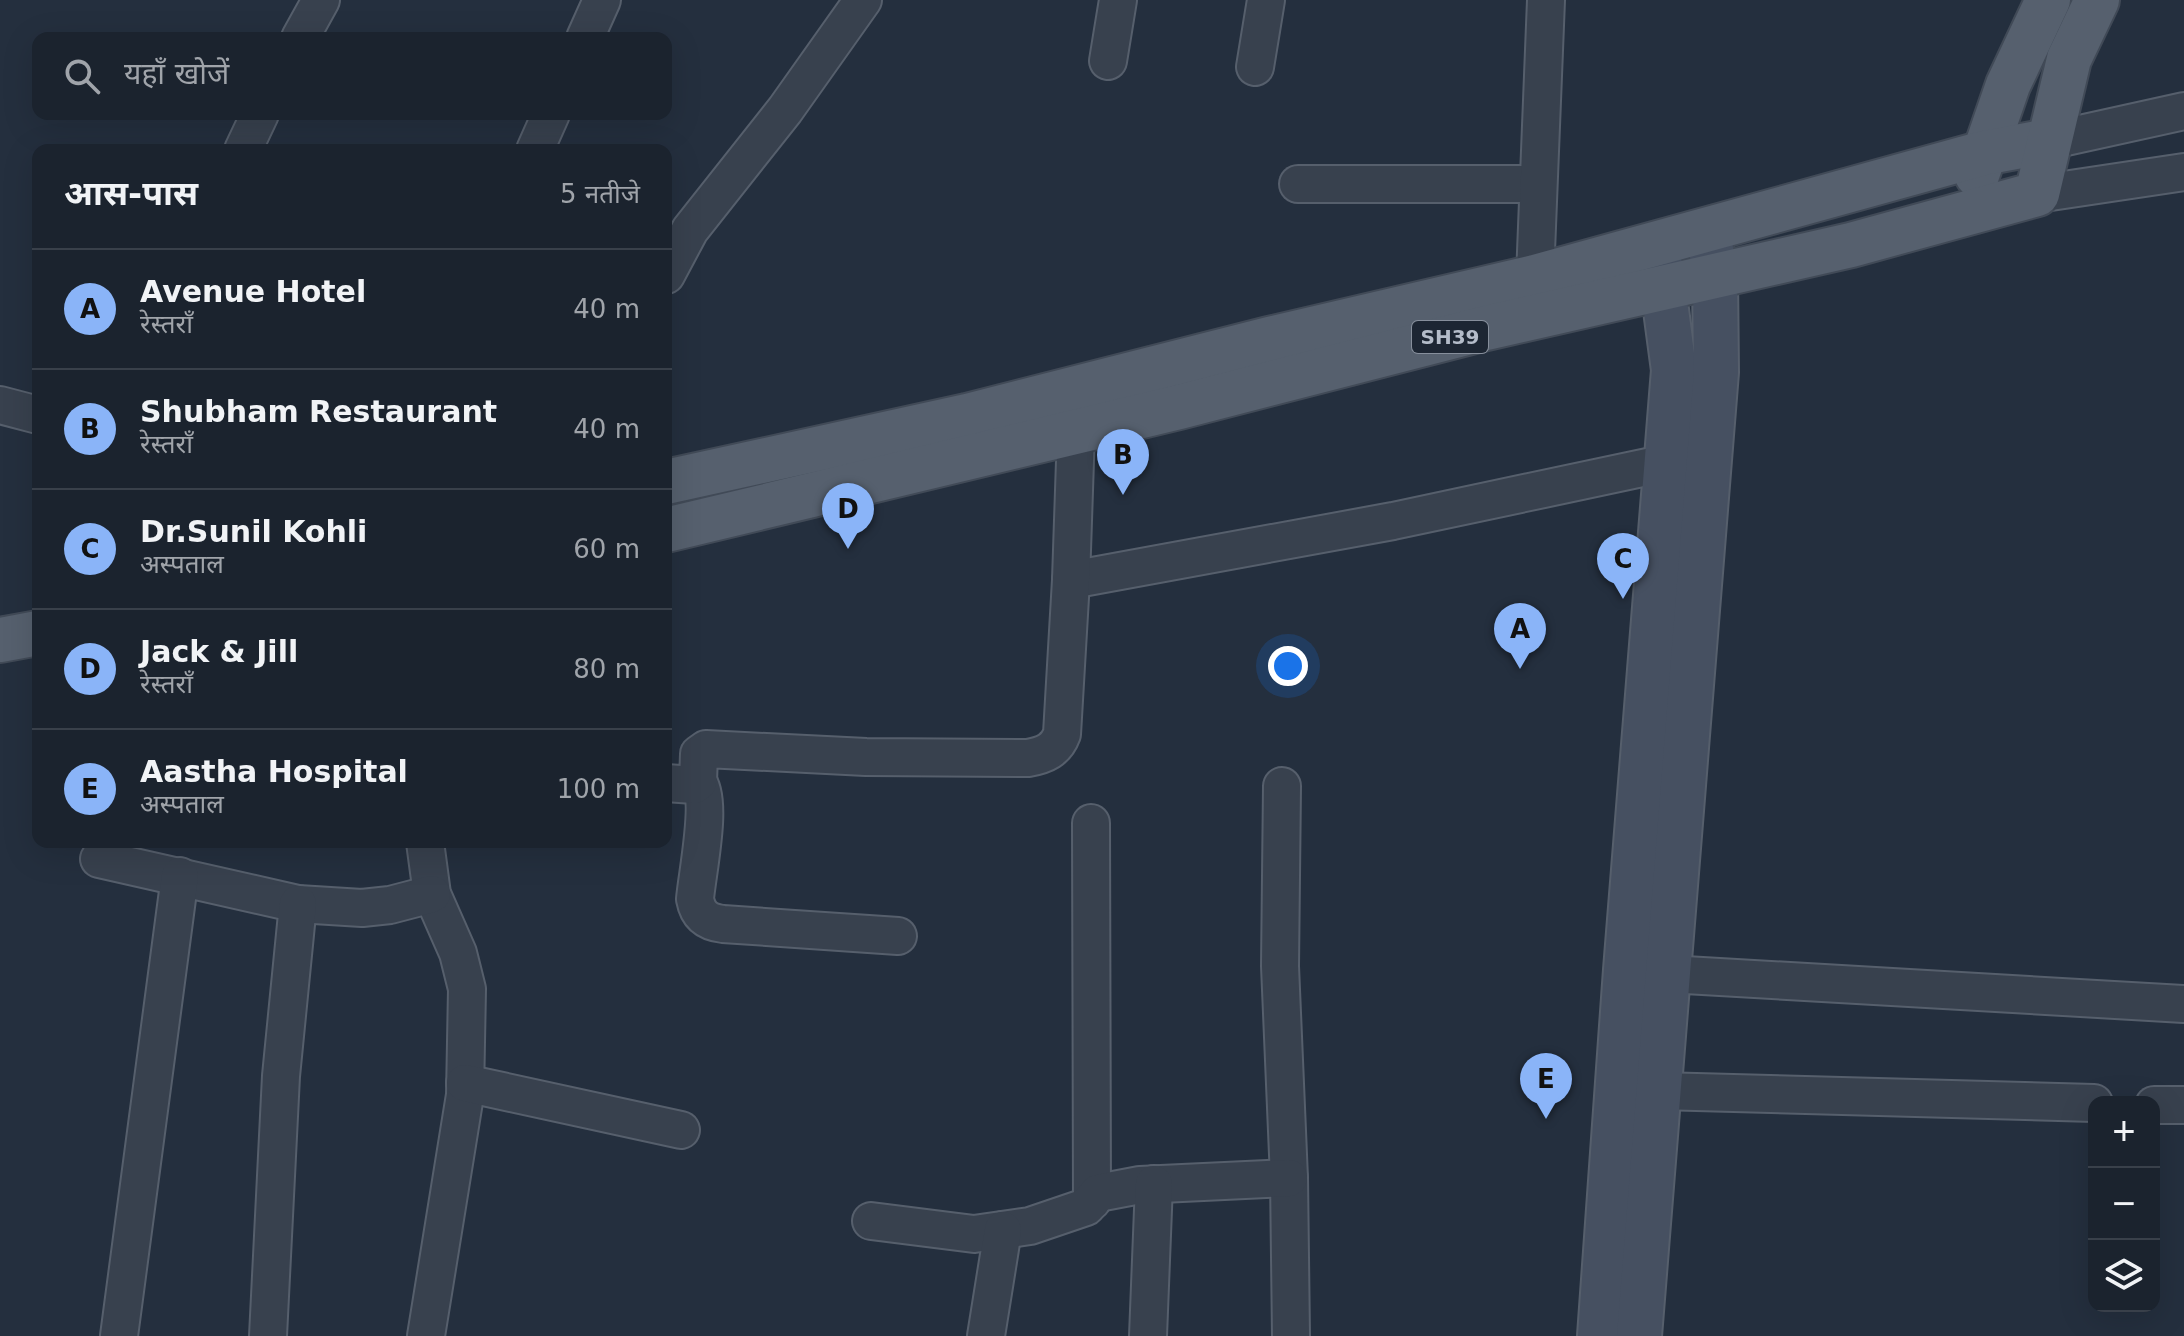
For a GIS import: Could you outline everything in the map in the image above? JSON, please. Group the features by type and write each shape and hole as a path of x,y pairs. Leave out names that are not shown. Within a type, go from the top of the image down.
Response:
{"main road":[{"path":"1966,212 2008,85 2048,0"},
{"path":"2037,194 2069,59 2097,0"},
{"name":"SH39","path":"672,481 967,416 1269,339 1535,277 1984,153 2048,141"},
{"name":"SH39","path":"672,529 1486,328 1851,245 2037,194"},
{"path":"0,640 32,634"}],"street":[{"path":"303,32 321,0"},
{"path":"588,32 602,0"},
{"path":"672,264 690,230 785,110 863,0"},
{"path":"1108,61 1118,0"},
{"path":"1255,67 1266,0"},
{"path":"1535,277 1546,0"},
{"path":"2048,141 2184,111"},
{"path":"246,144 257,120"},
{"path":"538,144 548,120"},
{"path":"2037,194 2184,172"},
{"path":"1298,184 1538,184"},
{"path":"1639,1336 1716,372 1715,276 1708,230"},
{"path":"1600,1336 1674,370 1657,245"},
{"path":"0,405 32,413"},
{"path":"898,936 723,924 704,918 697,912 695,899 704,806 702,787 682,782 699,754 706,749 866,757 1042,756 1052,750 1062,734 1076,431"},
{"path":"1071,580 1378,524 1666,463"},
{"path":"1282,786 1280,966 1289,1178 1291,1336"},
{"path":"1091,823 1092,1201"},
{"path":"426,848 432,894 458,953 467,989 465,1083 426,1336"},
{"path":"99,859 298,904 362,908 390,905 432,894"},
{"path":"119,1336 180,876"},
{"path":"268,1336 281,1076 298,904"},
{"path":"1668,974 2184,1004"},
{"path":"465,1083 681,1130"},
{"path":"1659,1091 2088,1103"},
{"path":"2160,1105 2184,1105"},
{"path":"871,1221 974,1234 1030,1226 1086,1207 1098,1193 1154,1184 1289,1178"},
{"path":"1148,1336 1154,1184"},
{"path":"986,1336 1003,1230"}],"place":[{"name":"Shubham Restaurant","path":"1123,495"},
{"name":"Jack & Jill","path":"848,549"},
{"name":"Dr.Sunil Kohli","path":"1623,599"},
{"name":"Avenue Hotel","path":"1520,669"},
{"name":"Aastha Hospital","path":"1546,1119"}]}
